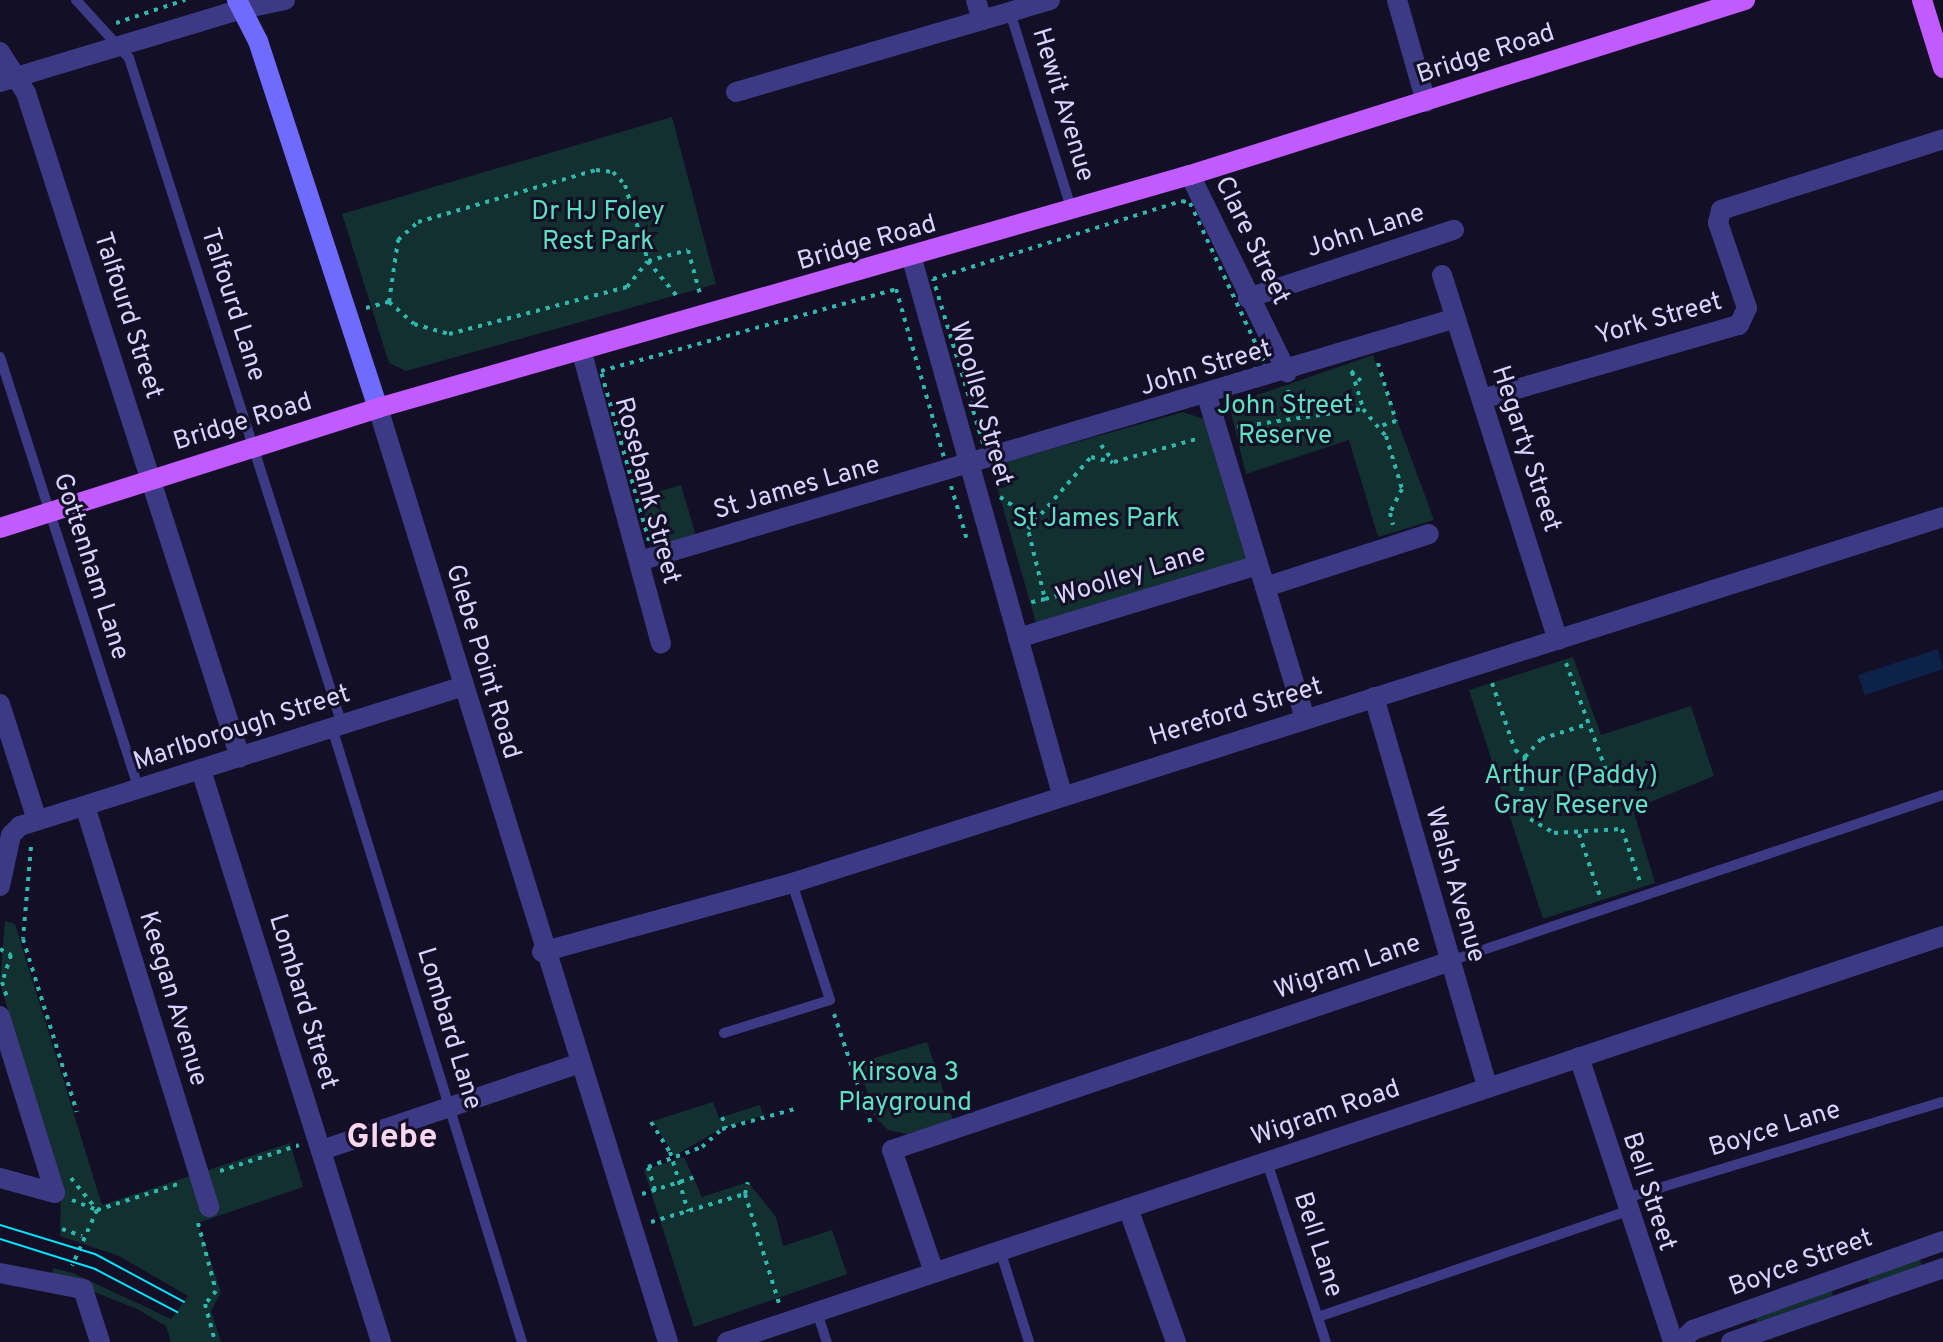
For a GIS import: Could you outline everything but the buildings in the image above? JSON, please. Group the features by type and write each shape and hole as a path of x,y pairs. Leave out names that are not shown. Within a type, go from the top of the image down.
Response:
{"main road":[{"name":"Bridge Road","path":"0,528 378,408 582,353 1072,211 1745,0"},
{"path":"1922,0 1943,68"},
{"name":"Glebe Point Road","path":"240,4 349,314 378,408"}],"street":[{"path":"9,79 240,4 285,0"},
{"path":"736,92 979,10 1010,12 1050,0"},
{"path":"1397,0 1426,102"},
{"name":"Talfourd Street","path":"0,52 153,478 240,757"},
{"name":"York Street","path":"1482,399 1739,325 1747,308 1718,223 1721,210 1943,139"},
{"name":"Clare Street","path":"1190,175 1287,372"},
{"name":"John Lane","path":"1248,298 1454,230"},
{"name":"Woolley Street","path":"912,259 1062,794"},
{"name":"Hegarty Street","path":"1442,275 1558,640"},
{"name":"John Street","path":"970,467 1456,318"},
{"name":"Rosebank Street","path":"582,353 661,643"},
{"path":"1207,396 1305,719"},
{"name":"Glebe Point Road","path":"378,408 542,952 668,1342"},
{"name":"St James Lane","path":"639,561 970,467"},
{"name":"Hereford Street","path":"542,952 792,883 1062,794 1943,517"},
{"path":"1265,587 1429,534"},
{"name":"Woolley Lane","path":"1018,638 1258,565"},
{"name":"Marlborough Street","path":"37,820 462,687"},
{"name":"Walsh Avenue","path":"1374,697 1448,962 1487,1087"},
{"path":"0,704 37,820 12,832 0,886"},
{"name":"Lombard Street","path":"201,770 381,1342"},
{"name":"Keegan Avenue","path":"85,806 209,1207"},
{"name":"Wigram Road","path":"727,1342 1943,936"},
{"name":"Wigram Lane","path":"934,1272 892,1150 1448,962"},
{"path":"0,1016 55,1193 0,1178"},
{"name":"Bell Street","path":"1579,1057 1622,1206 1673,1342"},
{"path":"322,1150 578,1064"},
{"path":"1128,1208 1176,1342"},
{"name":"Boyce Street","path":"1680,1342 1693,1330 1943,1241"},
{"name":"Boyce Street","path":"1731,1342 1943,1268"},
{"path":"0,1273 83,1289 100,1342"}],"lane":[{"name":"Talfourd Lane","path":"76,0 110,45 129,58 254,446 337,726"},
{"name":"Hewit Avenue","path":"1010,12 1072,211"},
{"name":"Gottenham Lane","path":"0,357 139,789"},
{"name":"Lombard Lane","path":"337,726 449,1108 522,1342"},
{"name":"Wigram Lane","path":"1448,962 1943,795"},
{"path":"724,1033 830,1000 792,883"},
{"name":"Boyce Lane","path":"1318,1317 1622,1206 1943,1102"},
{"name":"Bell Lane","path":"1267,1161 1326,1342"},
{"path":"1000,1250 1029,1342"},
{"path":"817,1312 827,1342"}],"path":[{"path":"389,302 398,240 418,222 596,170 613,172 625,185 648,261 677,288"},
{"path":"1190,203 1266,366 986,453 933,279 1190,203"},
{"path":"389,302 414,324 449,334 627,287 648,261 688,250 706,317"},
{"path":"896,289 946,465 667,547 649,541 601,371 896,289"},
{"path":"349,314 389,302"},
{"path":"1375,353 1396,421 1381,426"},
{"path":"1352,372 1363,409 1381,426 1402,489 1390,513 1397,544"},
{"path":"1294,407 1297,419"},
{"path":"1230,428 1363,409"},
{"path":"1227,419 1234,443"},
{"path":"1098,440 1114,462"},
{"path":"1028,529 1091,457 1114,462 1194,440"},
{"path":"998,495 1024,513 1045,599"},
{"path":"1027,604 1095,586 1103,612"},
{"path":"1566,663 1585,725 1612,786"},
{"path":"1492,683 1515,750 1525,757"},
{"path":"1585,725 1541,739 1525,757 1520,802 1530,819 1554,833 1579,834 1622,829 1645,896"},
{"path":"1579,834 1602,902"},
{"path":"30,855 23,939 77,1112"},
{"path":"0,949 11,955"},
{"path":"830,1000 871,1124"},
{"path":"695,1177 655,1190 648,1167 673,1159 726,1128 795,1109"},
{"path":"722,1117 726,1128"},
{"path":"651,1122 673,1159 688,1211"},
{"path":"748,1182 745,1194 779,1303"},
{"path":"660,1220 745,1194"},
{"path":"209,1207 195,1226 216,1291 205,1304 215,1342"},
{"path":"62,1229 82,1236"}],"green space":[{"name":"Dr HJ Foley Rest Park","path":"672,117 716,284 406,371 389,363 342,214"},
{"name":"John Street Reserve","path":"1373,355 1434,520 1378,537 1349,440 1246,474 1229,405"},
{"name":"St James Park","path":"1183,412 1204,419 1247,560 1036,623 991,466"},
{"path":"681,485 696,536 662,545 652,540 640,497"},
{"name":"Arthur (Paddy) Gray Reserve","path":"1573,657 1601,735 1691,706 1714,776 1633,809 1655,883 1543,919 1469,690"},
{"path":"5,921 15,924 102,1205 290,1143 303,1187 198,1223 221,1292 211,1311 221,1342 171,1342 166,1326 137,1309 52,1275 53,1268 73,1273 171,1319 188,1296 119,1256 60,1236 61,1189 0,983"},
{"name":"Kirsova 3 Playground","path":"927,1042 953,1120 907,1134 888,1130 874,1116 858,1063"},
{"path":"713,1102 719,1118 760,1105 763,1116 722,1128 674,1156 653,1121"},
{"path":"684,1157 702,1197 748,1182 776,1217 783,1246 832,1230 847,1274 694,1327 644,1170"},
{"path":"1920,1259 1922,1266 1869,1283 1867,1277"},
{"path":"1831,1289 1833,1296 1757,1322 1754,1315"}],"water":[{"path":"1938,649 1943,669 1865,695 1858,675"}],"tram line":[{"path":"0,1225 95,1254 184,1302"},
{"path":"0,1239 95,1269 177,1312"}],"district":[{"name":"Glebe","path":"392,1139"}]}
